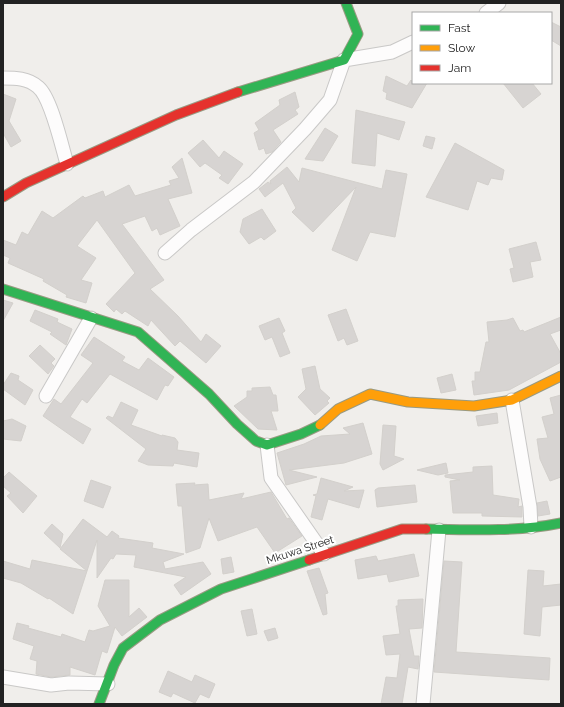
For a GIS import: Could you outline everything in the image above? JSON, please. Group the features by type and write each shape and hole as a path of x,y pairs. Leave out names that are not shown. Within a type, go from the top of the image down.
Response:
{"street":[{"path":"165,253 191,230 254,182 306,129 330,100 344,60 358,34 346,3"},
{"path":"487,12 499,3"},
{"path":"3,197 26,183 176,115 238,92 344,60 392,52 412,42"},
{"path":"3,78 22,78 39,87 48,101 67,164"},
{"path":"3,289 46,301 91,318 138,332 209,394 237,424 256,441 267,445 301,434 321,424 338,409 350,402 370,394 408,402 445,406 474,406 512,400 561,376"},
{"path":"46,396 91,318"},
{"path":"512,400 530,507 531,527"},
{"path":"267,445 271,478 324,554"},
{"name":"Mkuwa Street","path":"99,704 108,684 114,665 123,648 160,620 221,589 402,529 439,530 531,527 561,523"},
{"path":"423,704 439,530"},
{"path":"3,669 20,680"},
{"path":"3,677 51,685 69,683 108,684"}],"building":[{"path":"552,22 561,27 561,46 552,41"},
{"path":"386,76 407,86 411,80 412,84 426,84 412,108 386,99 387,93 383,91"},
{"path":"504,84 533,84 541,94 523,108"},
{"path":"295,92 299,107 295,110 298,114 273,130 281,142 272,152 266,154 264,148 259,150 254,133 259,130 255,123 280,105 279,100"},
{"path":"3,94 16,99 9,121 21,141 11,147 3,133"},
{"path":"356,110 405,122 399,140 377,133 375,166 352,163"},
{"path":"325,128 338,136 323,161 305,159"},
{"path":"426,136 435,138 432,149 423,146"},
{"path":"203,140 219,158 224,151 243,164 228,184 219,178 222,175 205,163 200,167 188,153"},
{"path":"455,143 504,170 502,180 491,178 488,185 477,181 468,210 426,197"},
{"path":"182,158 192,193 168,199 180,226 160,235 157,228 152,231 145,216 122,224 164,280 150,289 178,316 201,342 206,334 221,346 206,363 180,341 175,346 151,320 148,326 125,311 122,314 116,309 114,312 106,304 135,273 97,220 77,246 96,258 81,280 92,283 86,303 66,297 67,295 43,281 44,279 8,263 10,258 3,255 3,240 16,245 22,232 28,235 42,211 53,218 83,196 85,198 103,191 105,197 129,185 135,196 171,185 169,181 179,178 172,167"},
{"path":"287,167 299,182 302,168 382,189 386,170 407,174 395,237 370,232 357,261 332,250 356,187 313,232 292,212 296,208 283,183 265,197 259,189 268,182 271,184 270,181"},
{"path":"262,209 276,231 264,240 261,237 249,244 240,232 243,219"},
{"path":"536,242 541,260 530,262 533,277 513,282 510,269 514,268 509,249"},
{"path":"3,300 13,303 3,321"},
{"path":"346,309 358,341 347,345 344,338 338,341 328,315"},
{"path":"35,310 58,319 57,322 72,329 66,345 50,334 52,332 30,321"},
{"path":"561,317 561,330 550,334 561,354 561,362 509,390 474,395 472,381 475,381 475,372 480,372 486,342 489,342 487,322 513,318 520,331 523,330 524,332"},
{"path":"279,318 285,331 282,333 290,353 280,357 272,337 265,340 259,326"},
{"path":"94,337 125,357 122,361 139,370 148,358 174,377 168,386 165,385 157,400 110,374 87,403 82,399 70,417 91,429 83,444 43,416 54,399 61,404 93,363 81,355"},
{"path":"40,345 55,359 51,363 54,366 48,374 29,356"},
{"path":"315,366 320,389 330,398 327,401 329,403 315,415 298,397 306,389 302,369"},
{"path":"11,373 19,376 18,380 33,390 25,405 3,389 3,385"},
{"path":"452,374 456,390 441,393 437,378"},
{"path":"270,387 273,395 276,395 278,411 271,411 277,430 258,429 234,406 247,397 247,391 252,391 252,388"},
{"path":"561,395 561,477 550,481 540,459 537,439 548,438 542,417 554,414 550,398"},
{"path":"121,402 138,410 131,425 162,436 175,438 178,442 177,450 199,453 197,467 174,463 173,466 148,465 138,461 146,449 106,418 108,416 113,418"},
{"path":"497,413 498,423 478,426 476,416"},
{"path":"12,419 26,426 21,441 3,439 3,421"},
{"path":"363,423 372,454 344,463 289,470 317,477 286,485 277,453 304,444 321,436 350,434 343,428"},
{"path":"383,425 396,426 394,456 404,459 383,470 380,464"},
{"path":"446,463 448,473 438,475 417,470"},
{"path":"492,466 493,495 519,499 518,507 522,506 522,517 482,516 482,513 453,513 450,481 460,480 445,477 445,475 473,472 473,467"},
{"path":"9,472 37,496 23,513 7,496 11,493 3,486 3,478"},
{"path":"321,478 353,487 344,491 364,490 359,508 328,499 322,520 311,517 316,496 313,495 317,494"},
{"path":"91,480 111,487 103,508 84,501"},
{"path":"195,483 194,485 208,484 209,500 244,493 241,499 271,492 287,519 289,518 302,536 275,553 257,527 218,541 209,518 200,548 186,553 182,506 178,506 176,484"},
{"path":"415,485 417,502 377,507 375,490 378,488"},
{"path":"547,501 550,514 538,516 537,503"},
{"path":"83,519 107,537 112,531 119,536 118,538 153,543 152,548 184,554 163,562 165,569 203,562 211,574 181,595 174,585 186,577 134,567 136,555 116,554 113,559 111,558 97,578 97,540 87,571 60,549"},
{"path":"52,524 63,534 60,548 44,533"},
{"path":"414,554 419,576 389,582 387,574 358,579 355,560 376,556 378,561"},
{"path":"231,557 234,572 223,574 221,559"},
{"path":"32,560 87,571 73,614 49,598 48,599 21,583 3,578 3,561 30,569"},
{"path":"444,561 462,562 456,652 550,658 549,680 434,672"},
{"path":"319,568 328,593 325,594 327,614 323,615 307,571"},
{"path":"528,570 544,571 543,586 561,584 561,605 542,607 540,636 524,634"},
{"path":"105,580 129,580 129,617 139,608 147,617 122,636 115,627 107,653 102,651 95,675 70,667 70,675 51,677 36,674 37,661 30,659 34,646 13,639 17,623 29,626 28,628 61,637 62,634 85,642 89,630 93,631 110,626 98,606"},
{"path":"423,599 422,628 409,629 414,656 419,656 418,669 408,667 402,704 381,704 386,677 397,678 400,654 386,655 383,636 400,634 396,606 398,606 398,600"},
{"path":"252,609 257,634 247,636 241,611"},
{"path":"275,628 278,638 268,641 264,631"},
{"path":"168,671 192,682 195,675 215,684 209,698 200,694 195,703 173,693 171,697 159,692"}],"traffic: fast":[{"path":"238,92 344,60 358,34 346,3"},
{"path":"3,289 138,332 209,394 237,424 256,441 267,445 301,434 320,425"},
{"path":"426,529 511,529 561,523"},
{"path":"99,704 114,665 123,648 160,620 221,589 309,560"}],"traffic: slow":[{"path":"320,425 338,409 370,394 408,402 474,406 512,400 561,376"}],"traffic: jam":[{"path":"3,197 26,183 176,115 238,92"},
{"path":"309,560 402,529 426,529"}]}
